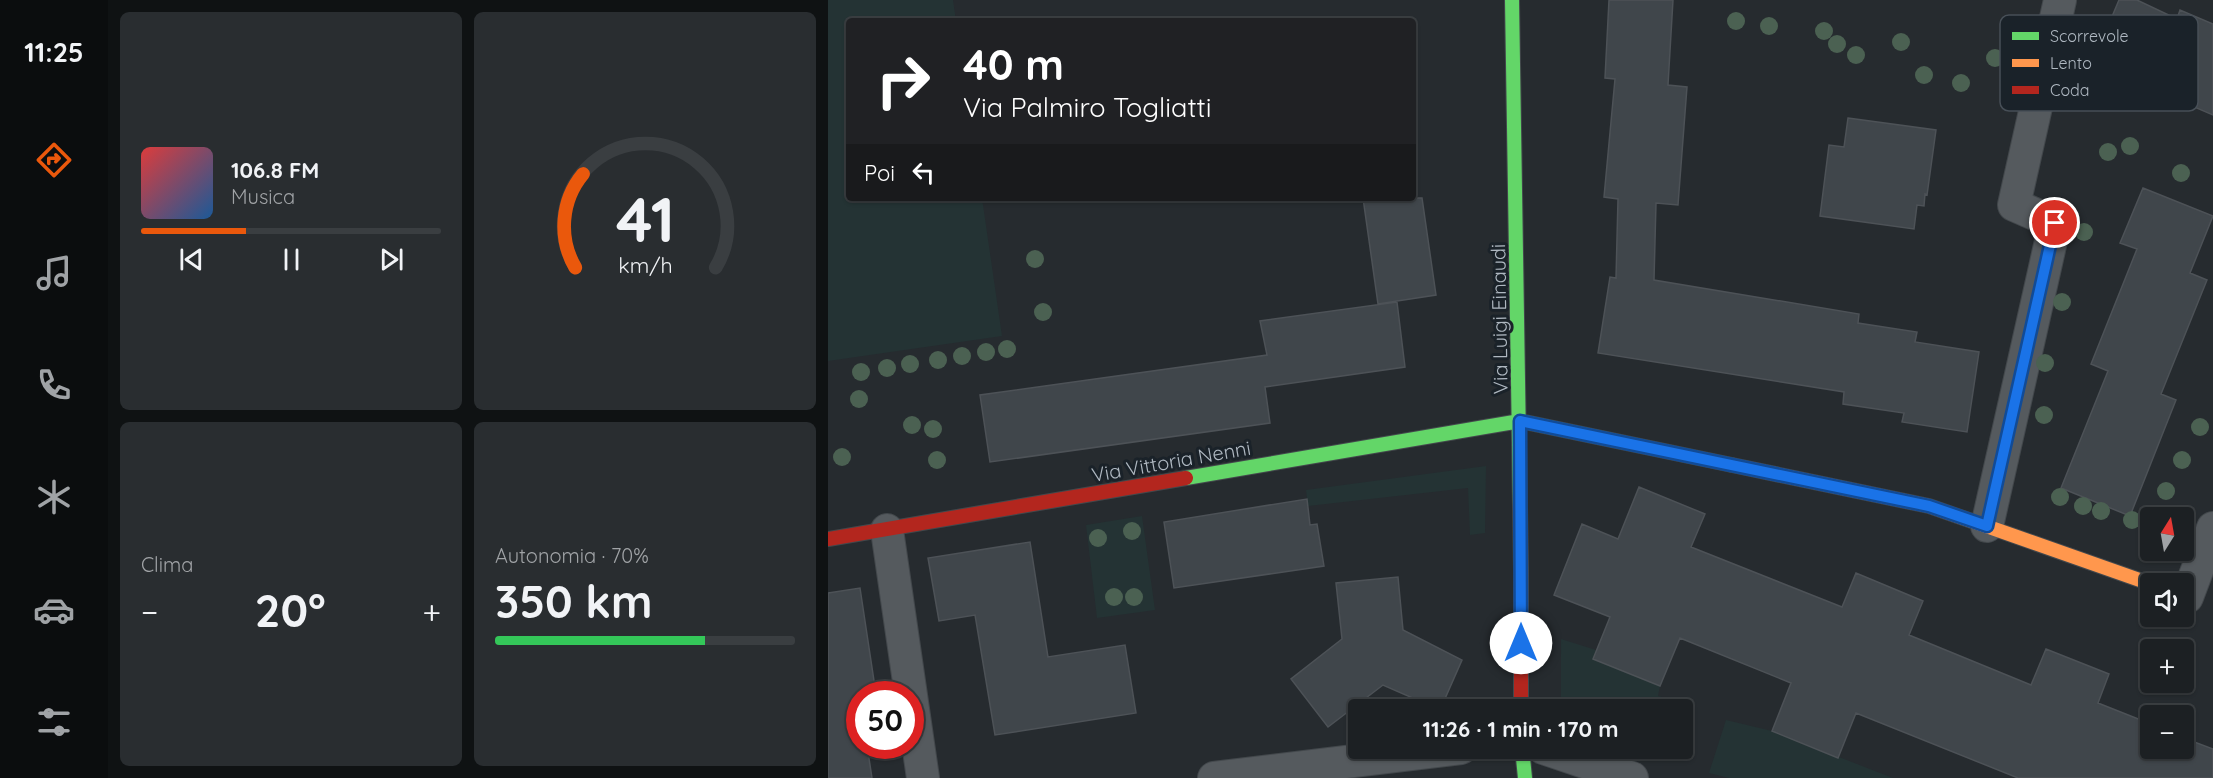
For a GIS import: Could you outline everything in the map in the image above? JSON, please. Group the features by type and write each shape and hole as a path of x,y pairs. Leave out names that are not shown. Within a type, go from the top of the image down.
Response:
{"street":[{"name":"Via Luigi Einaudi","path":"1512,0 1520,421 1521,699"},
{"path":"2057,15 2060,0"},
{"path":"1987,526 2055,223 2014,205 2035,111"},
{"path":"1520,421 1929,506 2140,580"},
{"name":"Via Vittoria Nenni","path":"828,539 1520,421"},
{"path":"2195,600 2213,528"},
{"path":"887,530 923,778"},
{"path":"1214,778 1370,759"},
{"path":"1523,759 1525,778"},
{"path":"1576,759 1632,778"}],"shaded area":[{"path":"828,0 953,0 956,18 846,18 846,201 982,201 1002,336 828,361"},
{"path":"1486,466 1485,533 1470,535 1468,488 1308,506 1306,490"},
{"path":"1142,516 1155,610 1097,618 1086,525"},
{"path":"1561,639 1596,650 1593,659 1660,686 1658,696 1670,699 1561,699"},
{"path":"1726,720 1772,731 1893,778 1729,778 1709,773"}],"building":[{"path":"1609,0 1673,0 1668,85 1687,87 1678,205 1656,203 1654,280 1859,314 1858,323 1917,332 1915,342 1979,352 1967,432 1902,422 1904,413 1843,404 1844,392 1598,353 1610,277 1616,278 1618,199 1604,197 1615,79 1605,78"},
{"path":"2119,0 2137,0 2169,15 2113,15"},
{"path":"2180,10 2192,15 2178,15"},
{"path":"2198,18 2213,24 2213,115 2198,109"},
{"path":"1848,118 1936,130 1927,195 1925,194 1924,206 1917,205 1914,229 1820,216 1829,145 1844,147"},
{"path":"2143,188 2213,216 2190,273 2207,280 2161,394 2176,400 2130,516 2061,488 2108,371 2091,364 2137,249 2120,243"},
{"path":"1416,198 1422,198 1436,295 1378,304 1363,201 1416,201"},
{"path":"1397,302 1405,367 1265,387 1270,423 990,462 980,395 1267,355 1260,321"},
{"path":"1639,487 1705,514 1691,547 1842,607 1856,573 1923,601 1909,635 2031,685 2046,649 2109,674 2098,703 2140,720 2140,759 2194,759 2194,742 2213,749 2213,778 2018,778 1856,713 1838,758 1772,731 1791,683 1680,638 1660,686 1593,659 1610,617 1554,595 1582,524 1618,539"},
{"path":"1307,499 1310,525 1317,524 1324,566 1174,588 1164,522"},
{"path":"1030,542 1048,657 1125,645 1136,713 995,735 975,615 939,621 928,558"},
{"path":"1398,577 1403,630 1462,660 1445,699 1415,699 1383,685 1365,699 1348,699 1348,712 1328,727 1291,679 1342,639 1336,583"},
{"path":"860,588 874,681 846,681 846,759 869,759 872,778 828,778 828,593"}],"traffic: fast":[{"path":"1512,0 1521,570"},
{"path":"1186,478 1520,421 1732,465"},
{"path":"1523,759 1525,778"}],"traffic: slow":[{"path":"1732,465 1929,506 2140,580"}],"traffic: jam":[{"path":"828,539 1186,478"},
{"path":"1521,570 1521,699"}],"route":[{"path":"1521,643 1520,421 1929,506 1987,526 2055,223"}]}
